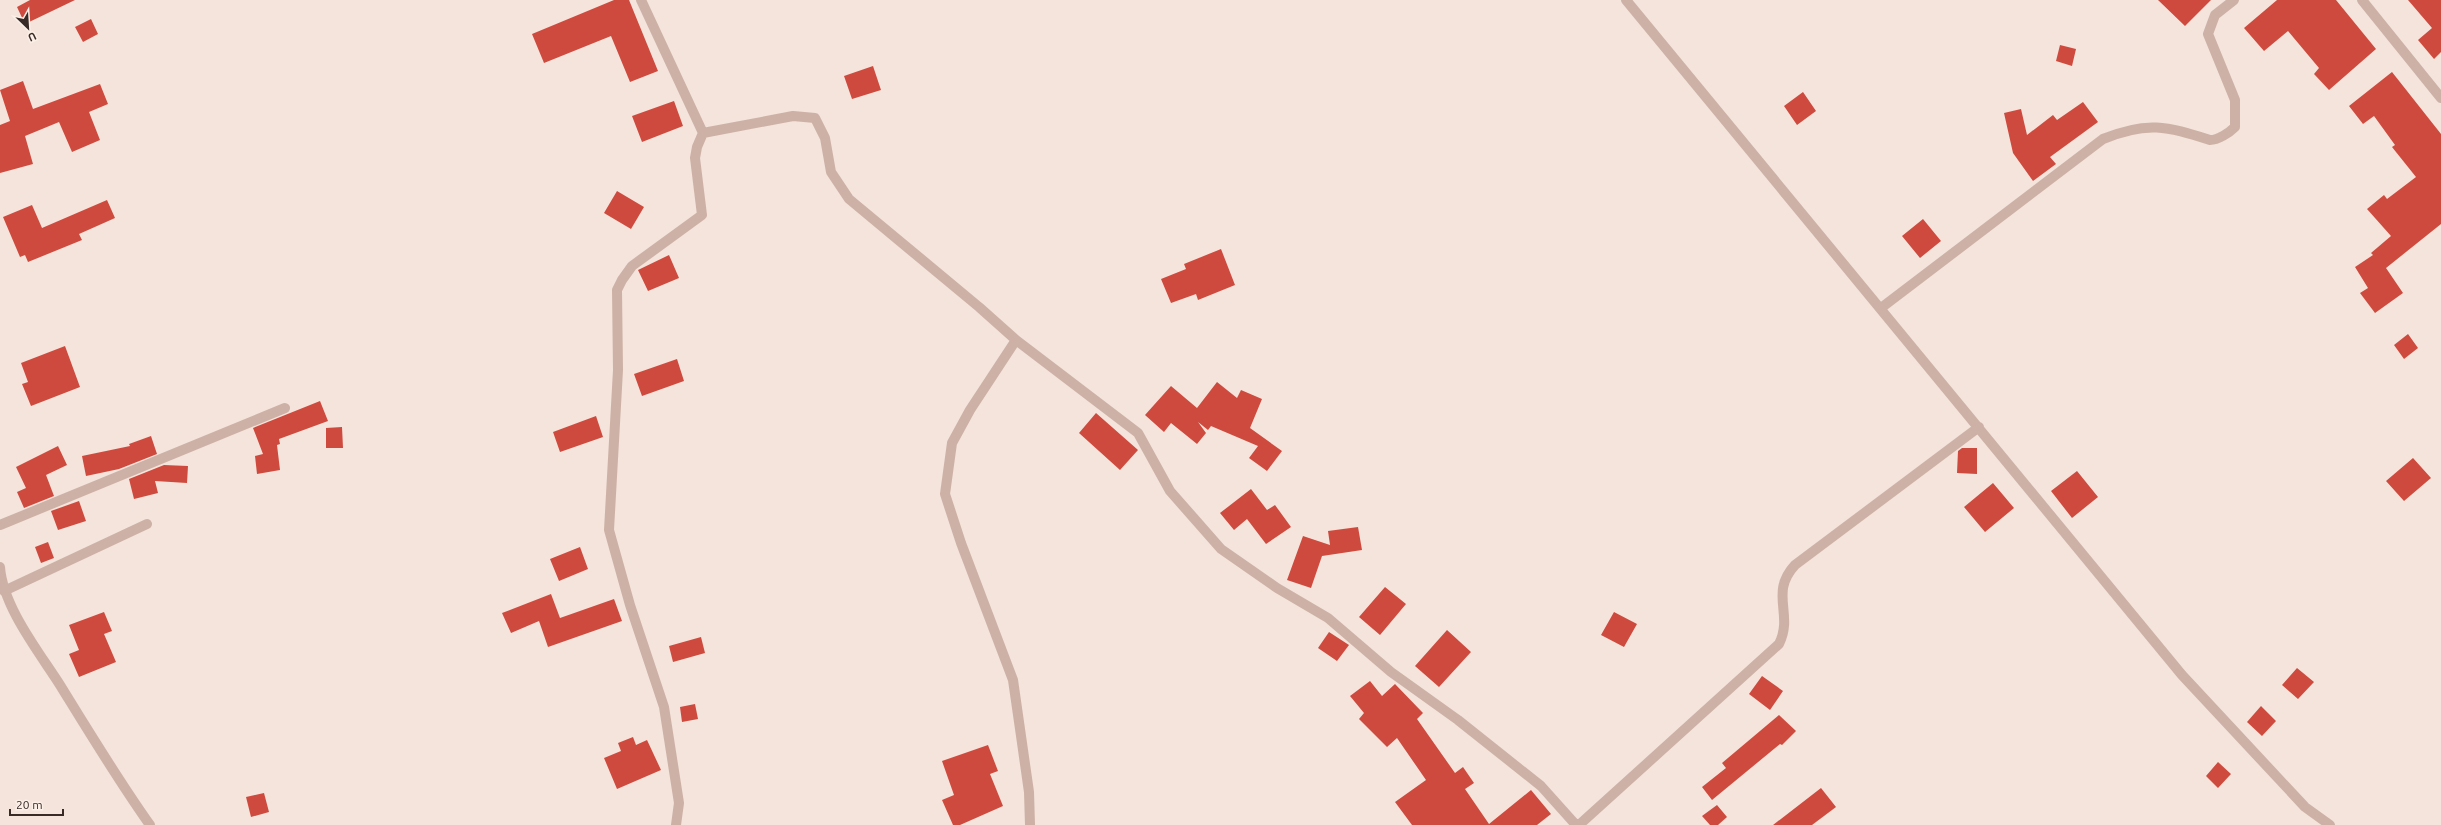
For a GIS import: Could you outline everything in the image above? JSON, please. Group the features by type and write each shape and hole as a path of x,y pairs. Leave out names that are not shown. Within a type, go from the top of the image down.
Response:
{"street":[{"path":"641,0 703,133"},
{"path":"1626,0 2182,675 2305,806 2330,825"},
{"path":"1881,308 2103,139 2127,130 2158,126 2210,140 2214,140 2231,131 2235,127 2235,100 2208,34 2215,15 2234,0"},
{"path":"2362,0 2441,98"},
{"path":"703,133 793,116 815,118 825,138 831,172 849,199 979,307 1016,340 1138,432 1170,491 1221,549 1277,588 1328,618 1391,672 1458,720 1541,786 1577,825 1779,644 1784,634 1782,588 1785,575 1795,565 1979,427"},
{"path":"676,825 679,803 664,707 630,606 609,530 618,370 617,290 632,266 702,215 695,158 696,146 703,133"},
{"path":"1016,340 978,397 952,443 945,494 961,543 1013,680 1029,792 1030,825"},
{"path":"0,525 285,408"},
{"path":"4,591 147,524"},
{"path":"0,567 4,591 119,780 150,825"}],"building":[{"path":"30,0 75,0 25,24 17,7"},
{"path":"614,0 629,0 658,71 630,82 611,36 544,63 532,34"},
{"path":"2158,0 2211,0 2185,26"},
{"path":"2277,0 2336,0 2376,49 2329,90 2314,74 2319,68 2288,31 2264,51 2244,28"},
{"path":"2408,0 2441,0 2441,52 2434,59 2418,40 2432,28"},
{"path":"91,19 98,34 83,42 75,27"},
{"path":"2060,45 2076,49 2072,66 2056,61"},
{"path":"873,66 881,90 852,99 844,76"},
{"path":"2392,72 2441,134 2441,224 2386,268 2403,293 2375,313 2360,293 2368,288 2355,267 2373,255 2371,253 2391,236 2367,209 2384,195 2387,199 2416,177 2392,147 2395,145 2374,116 2363,124 2349,106"},
{"path":"23,81 33,109 100,84 108,104 89,112 100,140 72,152 59,122 25,136 33,164 0,173 0,125 10,121 0,90"},
{"path":"1803,92 1816,111 1797,125 1784,106"},
{"path":"674,101 683,126 642,142 632,116"},
{"path":"2083,102 2098,122 2050,157 2056,164 2033,181 2013,153 2004,113 2021,109 2027,135 2053,115 2057,120"},
{"path":"617,191 644,207 631,229 604,213"},
{"path":"107,200 115,218 79,234 82,240 28,262 25,255 20,257 3,217 32,205 42,228"},
{"path":"1923,219 1941,241 1920,258 1902,236"},
{"path":"1221,249 1235,285 1198,300 1196,294 1171,303 1161,279 1186,269 1184,264"},
{"path":"669,255 679,278 648,291 638,270"},
{"path":"2408,334 2418,348 2404,359 2394,345"},
{"path":"65,346 80,387 31,406 22,384 28,382 21,363"},
{"path":"677,359 684,381 642,396 634,374"},
{"path":"1217,382 1237,398 1241,390 1262,399 1250,428 1282,451 1267,471 1249,458 1258,446 1211,426 1208,430 1198,422 1206,433 1197,444 1171,423 1164,432 1145,415 1171,386 1197,408"},
{"path":"320,401 328,421 279,439 280,444 277,445 280,470 257,474 255,456 263,454 253,428"},
{"path":"1096,413 1138,450 1120,470 1079,433"},
{"path":"596,416 603,437 560,452 553,432"},
{"path":"342,427 343,448 326,448 326,428"},
{"path":"151,436 157,454 119,469 86,476 82,456 130,446 129,444"},
{"path":"58,446 67,465 46,475 54,496 24,508 17,492 26,488 16,467"},
{"path":"1962,448 1977,448 1977,474 1957,473 1958,451"},
{"path":"2413,458 2431,478 2404,501 2386,481"},
{"path":"164,465 188,466 187,483 155,481 158,493 134,499 129,479"},
{"path":"2077,471 2098,497 2072,518 2051,491"},
{"path":"1993,483 2014,508 1985,532 1964,507"},
{"path":"1251,489 1267,510 1275,505 1291,527 1266,544 1247,519 1234,530 1220,513"},
{"path":"79,501 86,521 58,530 51,511"},
{"path":"1358,527 1362,550 1322,556 1311,588 1287,580 1303,536 1330,545 1328,531"},
{"path":"48,542 54,558 41,563 35,547"},
{"path":"580,547 588,569 559,581 550,559"},
{"path":"1385,587 1406,604 1380,635 1359,617"},
{"path":"551,594 560,618 614,599 622,621 548,647 539,621 511,633 502,613"},
{"path":"104,612 112,631 104,634 116,662 79,677 69,654 79,650 69,625"},
{"path":"1614,612 1637,624 1624,647 1601,635"},
{"path":"1447,630 1471,652 1439,687 1415,666"},
{"path":"1329,632 1349,645 1337,661 1318,648"},
{"path":"701,637 705,653 673,662 669,646"},
{"path":"2297,668 2314,682 2298,699 2282,685"},
{"path":"1762,676 1783,691 1770,710 1749,694"},
{"path":"1370,681 1382,696 1395,684 1423,713 1417,719 1455,773 1463,767 1474,783 1465,789 1489,824 1531,790 1551,814 1537,825 1412,825 1395,802 1426,780 1397,738 1387,747 1359,719 1364,713 1350,696"},
{"path":"695,704 698,719 682,722 680,707"},
{"path":"2261,706 2276,721 2262,736 2247,722"},
{"path":"1779,715 1796,731 1782,745 1780,744 1712,800 1702,787 1726,768 1722,763"},
{"path":"633,737 636,745 647,740 661,770 617,789 604,758 621,751 618,743"},
{"path":"988,745 998,771 990,774 1003,806 960,825 953,825 942,800 954,795 942,761"},
{"path":"2218,762 2231,774 2218,788 2206,776"},
{"path":"1821,788 1836,807 1812,825 1773,825"},
{"path":"264,793 269,812 251,817 246,797"},
{"path":"1717,805 1727,817 1718,825 1710,825 1702,816"}]}
